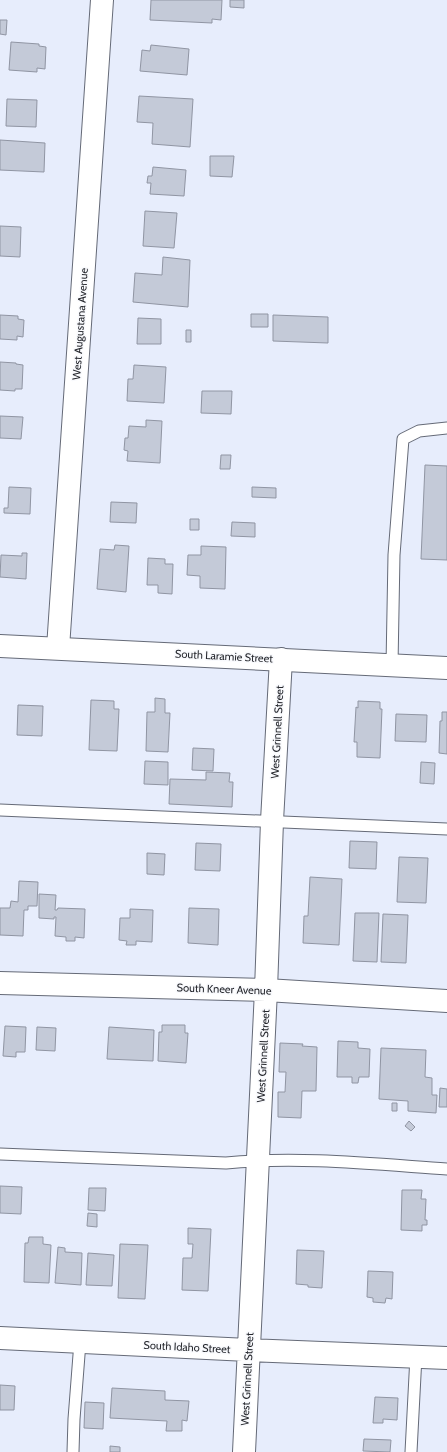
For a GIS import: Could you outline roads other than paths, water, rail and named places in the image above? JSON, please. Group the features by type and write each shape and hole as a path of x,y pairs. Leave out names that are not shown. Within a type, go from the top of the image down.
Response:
{"street":[{"name":"West Augustana Avenue","path":"58,648 102,0"},
{"name":"South Laramie Street","path":"0,646 447,668"},
{"name":"West Grinnell Street","path":"244,1452 266,990 272,821 281,659"},
{"name":"South Kneer Avenue","path":"0,983 266,990 447,1001"},
{"name":"South Idaho Street","path":"0,1338 447,1358"}],"lane":[{"path":"392,665 394,555 403,439 419,431 447,428"},
{"path":"0,810 447,829"},
{"path":"0,1154 226,1164 258,1160 319,1161 447,1169"},
{"path":"73,1452 80,1342"},
{"path":"411,1452 416,1356"}]}
